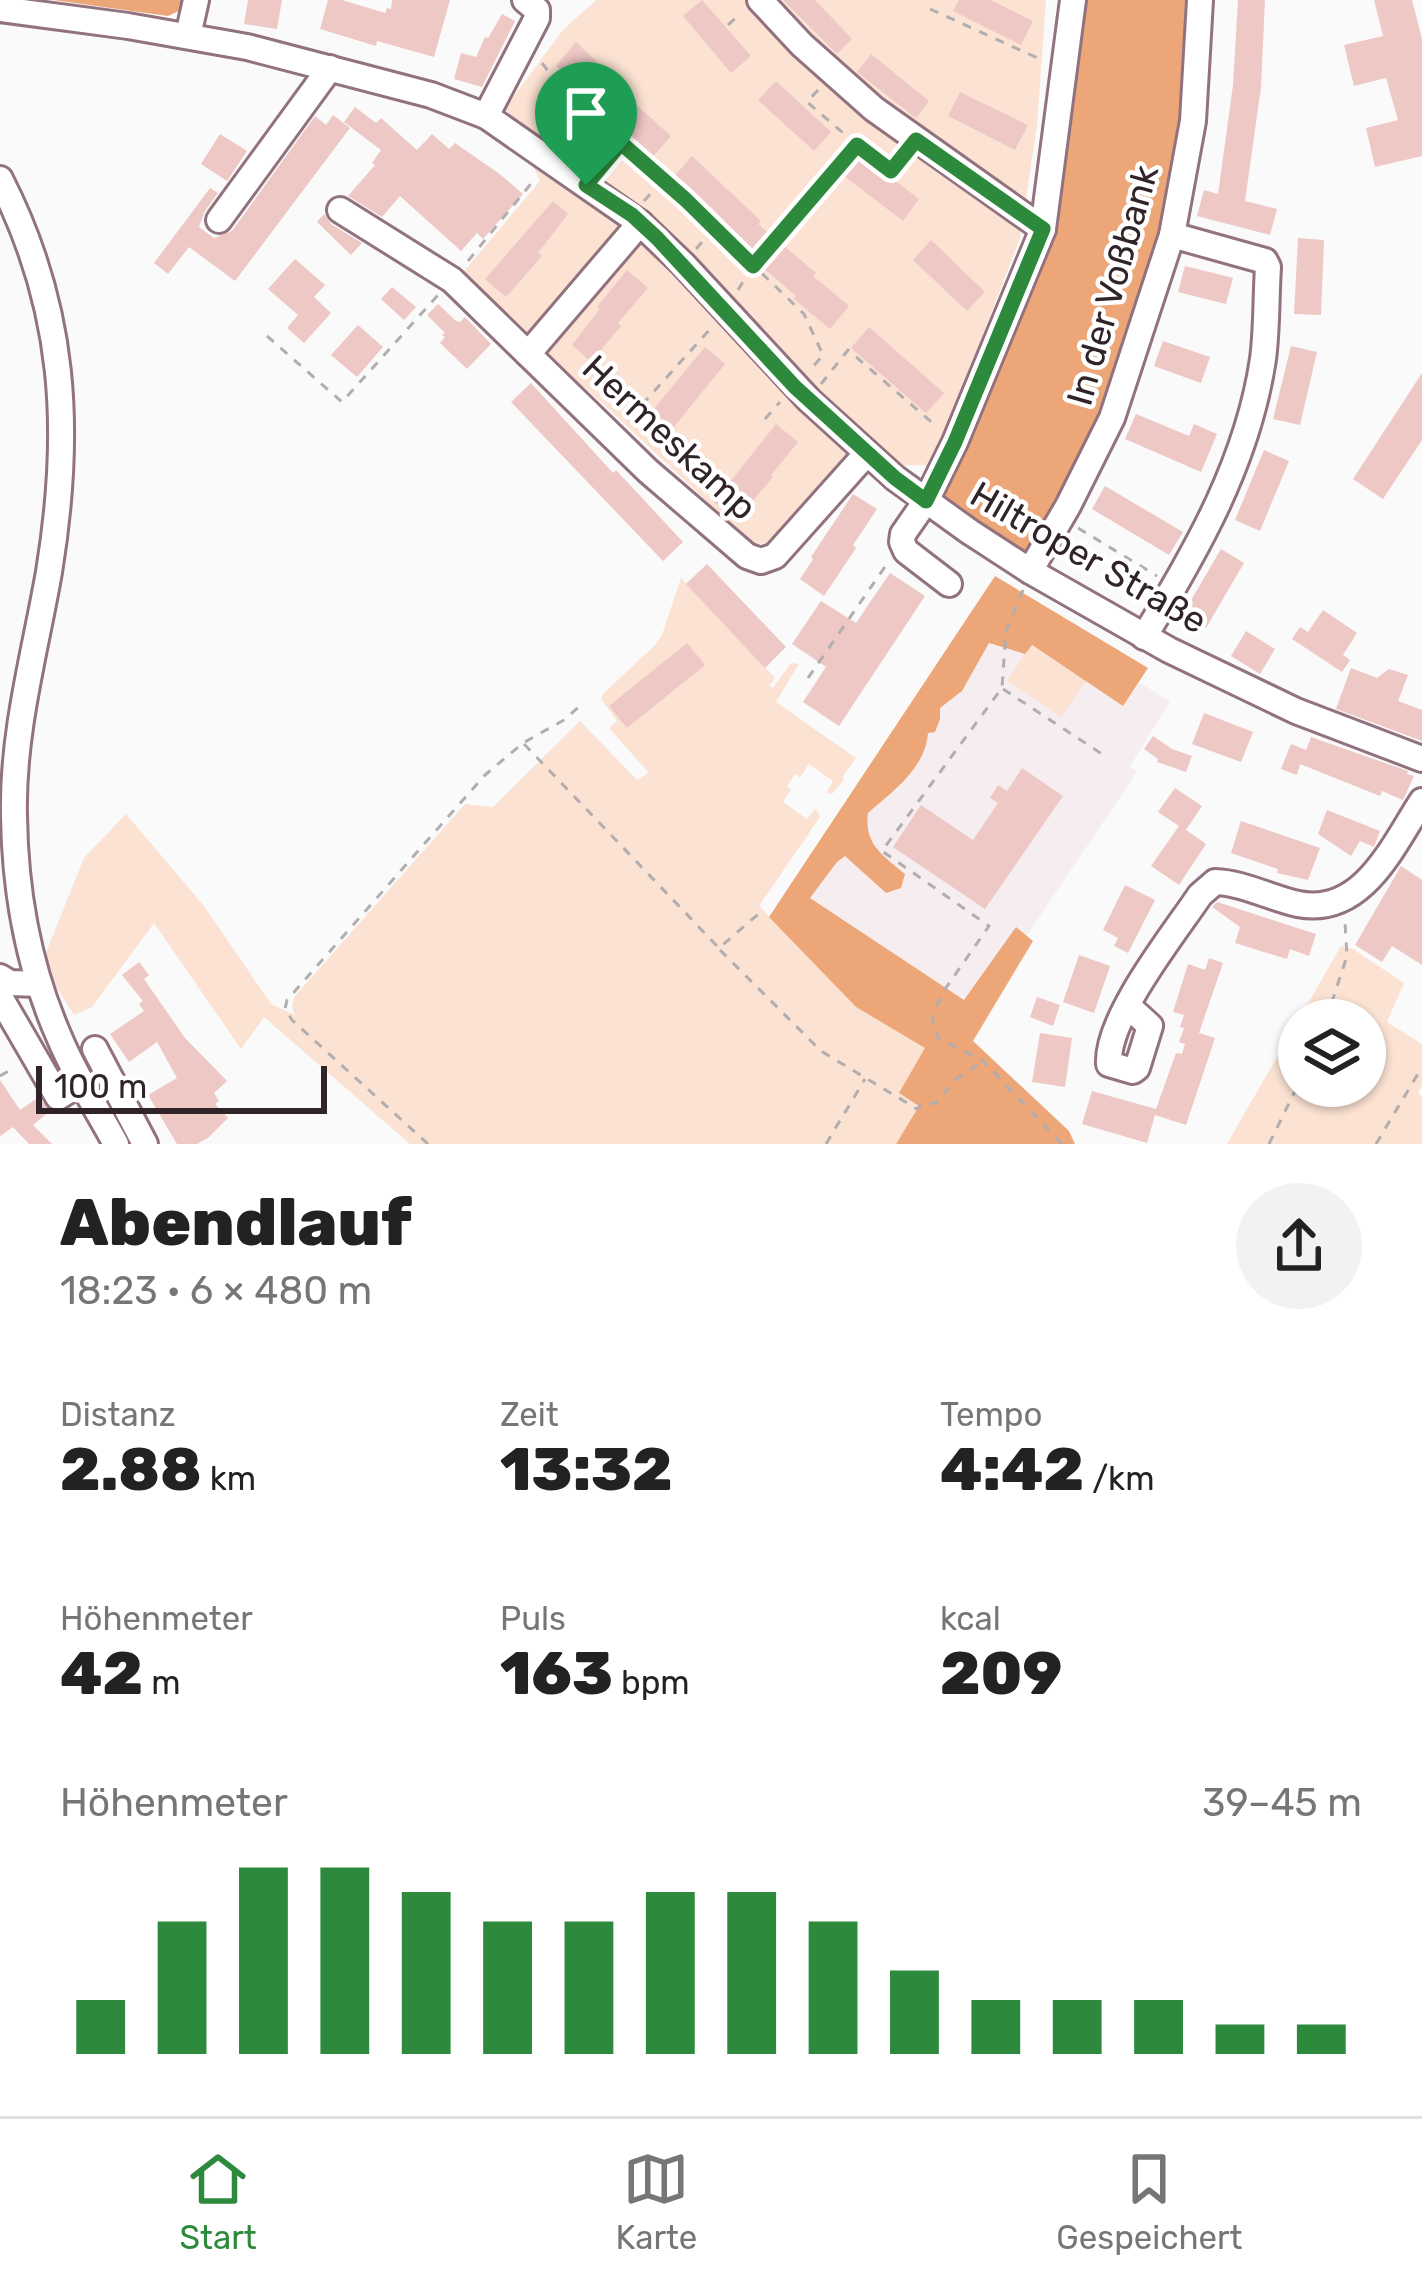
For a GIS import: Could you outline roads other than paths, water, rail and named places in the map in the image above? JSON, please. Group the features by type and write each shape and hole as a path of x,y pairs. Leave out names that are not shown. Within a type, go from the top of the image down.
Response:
{"street":[{"path":"188,36 196,0"},
{"path":"486,116 537,18 537,10 525,0"},
{"path":"760,0 833,74 916,140 1043,229"},
{"path":"950,584 906,551 903,535 955,442 1043,229 1073,0"},
{"name":"In der Voßbank","path":"1030,572 1112,418 1172,235 1193,121 1200,0"},
{"name":"Hiltroper Straße","path":"0,9 248,47 431,95 486,116 636,219 802,393 926,501 1030,572 1144,637 1296,711 1422,758"},
{"path":"219,220 330,68"},
{"path":"0,179 26,235 49,310 63,413 49,571 15,758 17,879 39,984 60,1040 116,1144"},
{"name":"Hermeskamp","path":"340,210 452,280 613,438 747,556 761,561 775,556 868,453"},
{"name":"Hermeskamp","path":"529,353 636,219"},
{"path":"1144,637 1210,523 1242,442 1262,360 1265,261 1172,235"},
{"path":"1128,1006 1200,895 1215,882 1230,882 1300,904 1322,906 1340,901 1371,878 1422,801"},
{"path":"0,977 10,983 39,984"},
{"path":"0,997 58,1096 117,1090"},
{"path":"95,1049 141,1142"}]}
